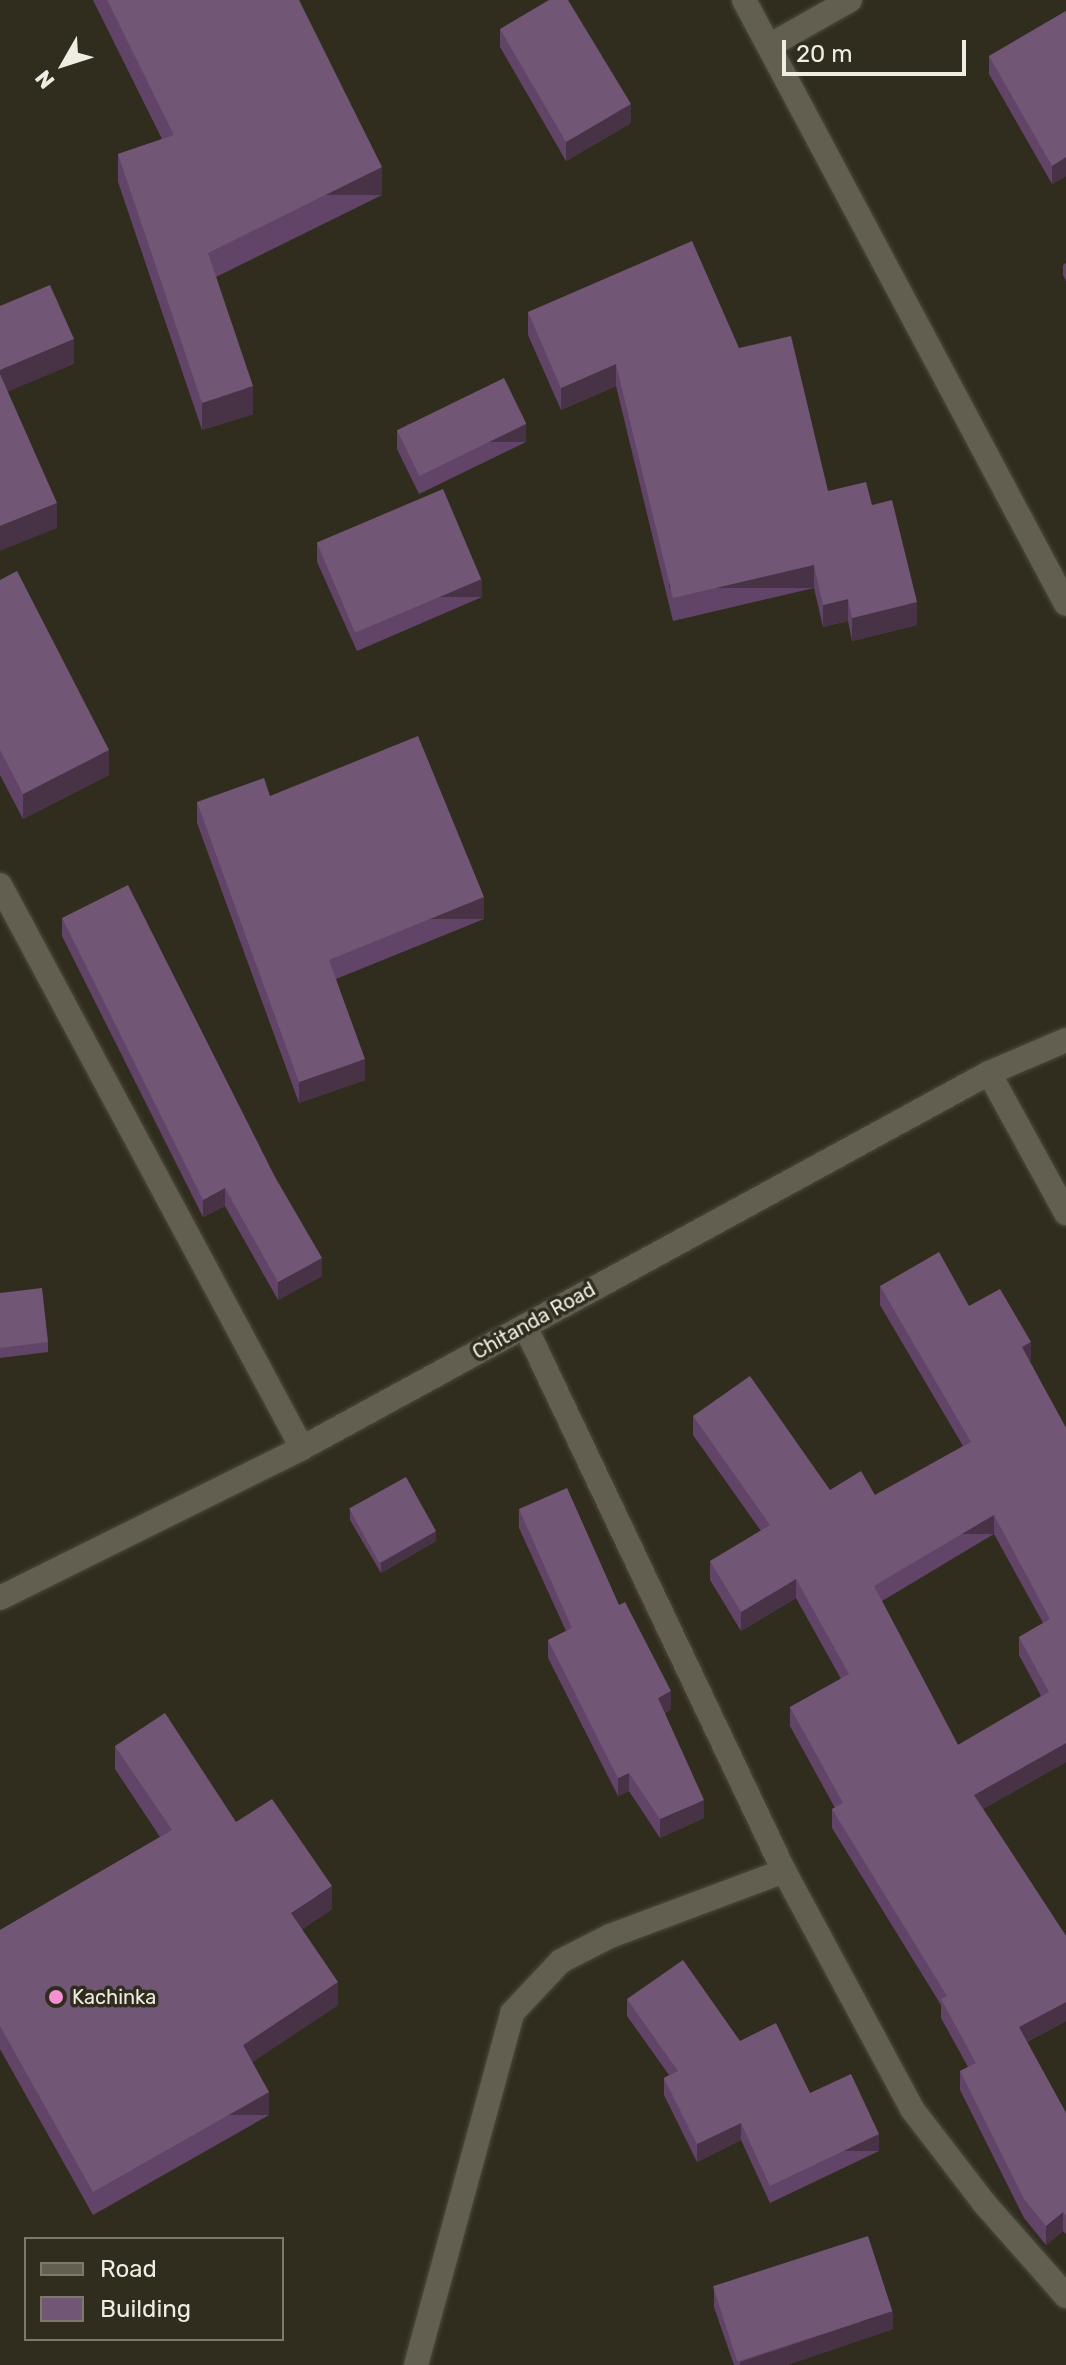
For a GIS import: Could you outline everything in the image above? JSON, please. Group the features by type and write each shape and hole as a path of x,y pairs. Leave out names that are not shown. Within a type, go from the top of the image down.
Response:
{"street":[{"path":"744,0 1066,604"},
{"path":"769,46 850,0"},
{"path":"0,885 302,1448"},
{"name":"Chitanda Road","path":"0,1598 302,1448 989,1073 1066,1040"},
{"path":"989,1073 1066,1213"},
{"path":"525,1326 784,1871 912,2109 984,2203 1066,2296"},
{"path":"416,2365 512,2013 573,1955 610,1936 784,1871"}],"building":[{"path":"107,0 299,0 382,167 208,253 253,386 202,403 118,154 174,135"},
{"path":"549,0 568,0 631,104 566,142 500,29"},
{"path":"1066,11 1066,157 1052,166 989,56"},
{"path":"692,241 739,348 791,336 828,491 866,482 872,505 892,500 917,602 852,618 848,599 823,605 814,565 673,598 616,364 561,388 528,312"},
{"path":"50,285 74,339 0,370 0,306"},
{"path":"0,374 57,503 0,526"},
{"path":"504,378 526,424 419,476 397,430"},
{"path":"443,489 481,579 355,633 317,543"},
{"path":"17,571 109,750 23,794 0,750 0,580"},
{"path":"418,736 484,897 329,960 365,1059 299,1082 197,802 264,778 270,796"},
{"path":"128,885 275,1177 322,1258 278,1282 225,1188 203,1200 62,918"},
{"path":"939,1252 969,1306 1000,1289 1031,1342 1022,1347 1066,1428 1066,1743 974,1795 1066,1936 1066,2002 1019,2027 1066,2113 1066,2215 1063,2212 1046,2226 1024,2199 960,2071 976,2063 941,1999 947,1996 832,1809 843,1803 790,1707 849,1674 796,1579 741,1612 710,1561 770,1525 693,1416 750,1376 830,1490 861,1471 875,1495 971,1442 880,1286","holes":["994,1515 1050,1619 1019,1637 1049,1692 958,1745 874,1586"]},
{"path":"42,1288 48,1342 0,1348 0,1293"},
{"path":"406,1477 436,1531 379,1563 349,1509"},
{"path":"567,1488 619,1605 625,1602 671,1691 658,1698 704,1800 660,1819 629,1773 618,1778 548,1640 572,1628 519,1509"},
{"path":"165,1713 236,1822 272,1799 332,1886 291,1913 338,1982 243,2045 269,2092 93,2192 0,2026 0,1930 172,1830 115,1746"},
{"path":"683,1960 740,2041 776,2023 810,2093 851,2074 879,2134 770,2186 741,2123 697,2144 664,2078 678,2071 627,1999"},
{"path":"868,2236 892,2311 737,2362 713,2286"}],"place":[{"name":"Kachinka","path":"56,1997"}]}
